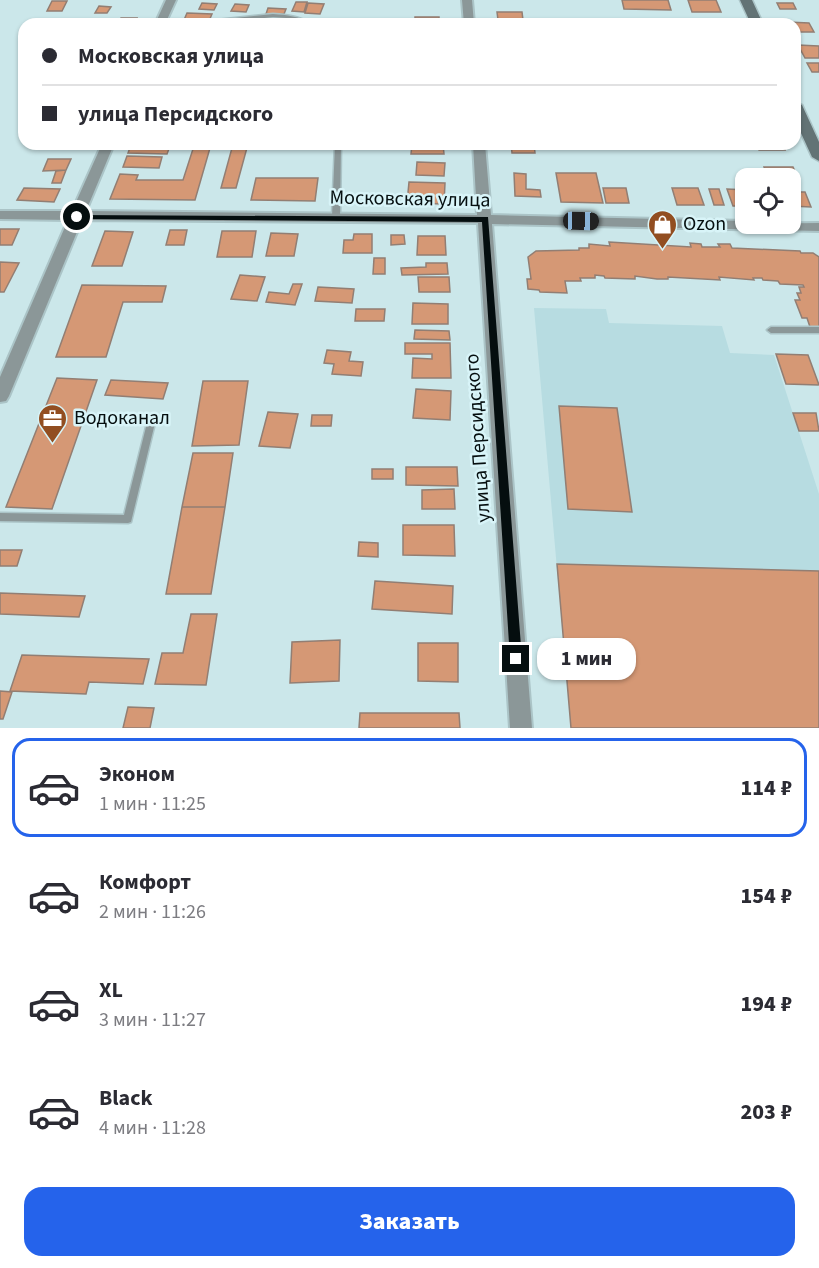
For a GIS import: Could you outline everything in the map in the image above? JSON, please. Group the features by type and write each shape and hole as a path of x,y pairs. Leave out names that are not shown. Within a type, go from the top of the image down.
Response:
{"main road":[{"path":"746,0 754,18"},
{"path":"801,118 819,157"}],"street":[{"path":"163,18 171,0"},
{"path":"467,0 468,18"},
{"path":"0,396 105,150"},
{"name":"улица Персидского","path":"480,150 521,728"},
{"name":"Московская улица","path":"0,215 486,219 819,227"}],"lane":[{"path":"257,18 282,18"},
{"path":"336,217 338,150"},
{"path":"771,330 819,330"},
{"path":"0,517 128,519 151,423"}],"shaded area":[{"path":"534,308 606,309 609,323 722,326 730,353 774,355 819,494 819,728 571,728"}],"building":[{"path":"622,0 668,0 671,10 624,9"},
{"path":"688,0 716,0 721,12 692,12"},
{"path":"52,1 67,1 62,11 47,11"},
{"path":"296,2 307,2 304,12 292,11"},
{"path":"202,3 217,4 214,10 199,9"},
{"path":"308,3 324,4 320,14 305,13"},
{"path":"777,3 793,3 796,9 780,9"},
{"path":"235,4 249,5 246,12 231,11"},
{"path":"99,6 111,7 107,13 95,13"},
{"path":"268,8 286,9 284,14 266,14"},
{"path":"497,12 522,12 523,18 498,18"},
{"path":"187,13 212,14 210,18 185,18"},
{"path":"415,17 439,17 439,18"},
{"path":"801,23 809,23 814,32 801,32"},
{"path":"801,45 819,46 819,58 805,58"},
{"path":"807,63 819,63 819,72 812,72"},
{"path":"129,150 168,150 167,154 128,153"},
{"path":"193,150 209,150 195,200 110,199 120,174 138,175 136,180 183,180"},
{"path":"231,150 246,150 236,188 221,188"},
{"path":"411,150 444,150 444,154 411,154"},
{"path":"512,150 535,150 535,153 512,153"},
{"path":"127,156 162,157 159,168 123,167"},
{"path":"48,159 71,159 66,170 43,171"},
{"path":"417,162 445,163 444,176 416,175"},
{"path":"764,167 793,168 764,168"},
{"path":"66,170 61,183 52,183 56,171"},
{"path":"514,173 526,174 526,189 540,190 541,197 515,196"},
{"path":"556,173 596,173 603,203 561,202"},
{"path":"256,178 318,178 315,201 251,200"},
{"path":"409,182 445,183 444,204 407,203"},
{"path":"24,188 60,189 54,202 17,200"},
{"path":"603,188 626,188 629,203 606,203"},
{"path":"672,188 698,188 704,205 677,205"},
{"path":"709,189 719,189 724,205 714,205"},
{"path":"727,189 735,189 735,206 733,206"},
{"path":"801,192 805,192 811,207 801,207"},
{"path":"0,229 19,229 12,245 0,245"},
{"path":"170,230 187,230 184,245 166,245"},
{"path":"105,231 133,232 122,266 92,266"},
{"path":"222,231 256,231 252,257 217,257"},
{"path":"271,233 298,234 294,256 266,256"},
{"path":"354,234 372,234 372,253 343,253 344,240 353,240"},
{"path":"391,235 404,235 405,244 391,245"},
{"path":"418,236 445,236 446,255 417,255"},
{"path":"609,242 691,247 690,243 701,244 702,247 720,247 718,244 730,244 732,248 813,253 819,257 819,327 810,327 807,318 802,318 795,300 800,300 797,293 801,293 799,287 804,287 803,285 780,284 778,281 762,278 753,278 754,280 719,277 720,280 668,277 668,279 657,279 635,276 635,279 605,278 595,275 595,278 580,278 581,281 565,281 567,293 528,289 527,279 531,279 528,257 536,251 579,250 579,248 589,248 589,244 610,246"},
{"path":"374,258 385,258 385,274 373,274"},
{"path":"0,262 19,263 4,292 0,292"},
{"path":"426,263 447,263 448,274 402,275 401,268 426,267"},
{"path":"240,275 265,277 257,301 231,299"},
{"path":"418,277 449,277 450,292 419,292"},
{"path":"293,284 302,284 295,305 266,302 269,292 289,294"},
{"path":"82,285 166,286 162,302 123,302 106,357 56,357"},
{"path":"318,287 354,289 352,303 315,301"},
{"path":"413,303 448,304 448,324 412,324"},
{"path":"356,309 385,309 384,321 355,321"},
{"path":"415,330 449,331 450,340 414,339"},
{"path":"405,343 450,343 451,378 412,378 413,358 432,359 432,354 405,354"},
{"path":"327,350 351,352 349,361 363,362 361,376 332,374 334,364 324,363"},
{"path":"776,354 808,355 819,385 786,384"},
{"name":"Водоканал","path":"57,378 97,380 52,509 6,507"},
{"path":"111,380 168,383 163,399 105,395"},
{"path":"203,381 248,381 239,445 192,446"},
{"path":"416,389 451,391 450,420 413,418"},
{"path":"559,406 617,408 632,512 568,509"},
{"path":"268,412 298,414 290,448 259,446"},
{"path":"793,413 816,413 819,431 799,431"},
{"path":"312,415 332,415 331,426 311,426"},
{"path":"193,453 233,453 225,507 182,507"},
{"path":"406,467 457,467 458,486 406,485"},
{"path":"372,469 393,469 393,479 372,479"},
{"path":"454,489 455,509 422,509 422,490"},
{"path":"182,507 225,507 211,594 166,594"},
{"path":"403,525 454,525 455,556 403,555"},
{"path":"359,542 378,543 378,557 358,556"},
{"path":"0,550 22,550 17,566 0,566"},
{"path":"557,564 819,571 819,728 571,728"},
{"path":"375,581 453,586 452,614 372,609"},
{"path":"0,593 85,596 79,617 0,614"},
{"path":"191,614 217,614 206,685 155,684 162,653 183,653"},
{"path":"340,640 339,681 290,683 292,642"},
{"path":"418,643 458,643 458,682 418,681"},
{"path":"22,655 149,659 143,684 89,682 86,694 10,691"},
{"path":"0,691 12,692 3,719 0,719"},
{"path":"128,707 154,708 150,728 123,728"},
{"path":"360,713 459,713 460,728 359,728"}],"place":[{"name":"Ozon","path":"662,250"},
{"name":"Водоканал","path":"53,444"}],"route":[{"path":"77,217 486,219 516,659"}]}
